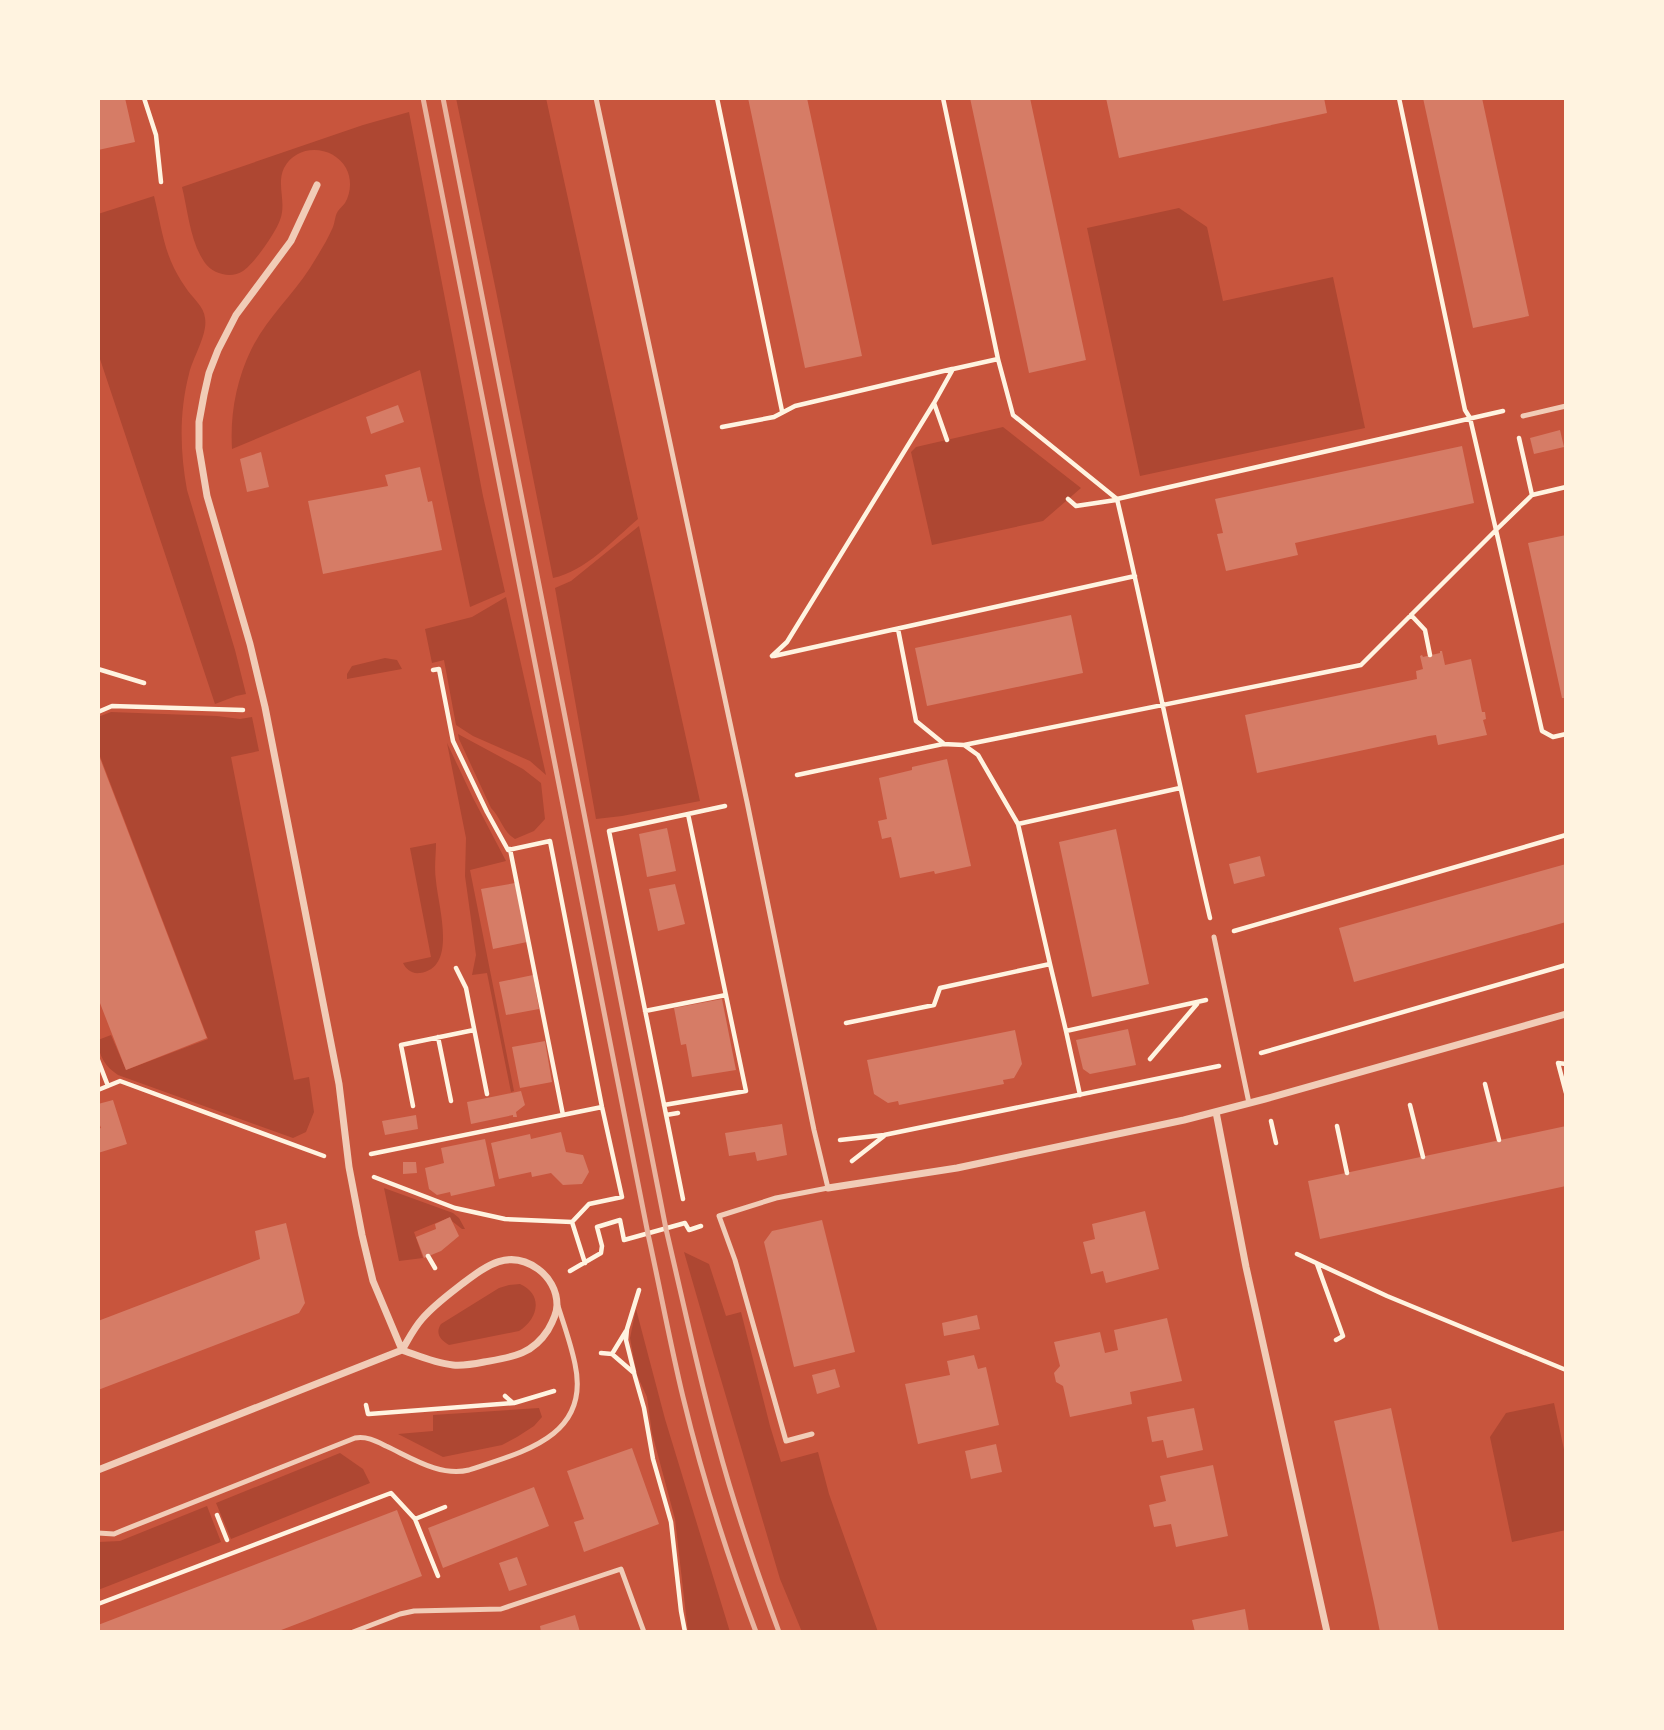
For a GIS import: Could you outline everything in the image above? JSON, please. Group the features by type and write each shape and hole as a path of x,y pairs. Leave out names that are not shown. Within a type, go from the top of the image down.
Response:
{"street":[{"path":"98,1470 402,1350 421,1321 440,1301 487,1265 500,1260 525,1261 545,1274 551,1282 557,1303 550,1326 543,1337 525,1352 463,1366 439,1363 402,1350 373,1281 362,1235 349,1167 339,1084 265,707 250,644 207,495 199,448 199,422 204,395 218,350 236,315 291,241 317,185"},
{"path":"828,1188 957,1168 1216,1112 1566,1014"},
{"path":"1216,1112 1246,1266 1327,1632"}],"lane":[{"path":"596,98 828,1188 776,1198 719,1216 735,1261 786,1441 812,1434"},
{"path":"1523,416 1566,406"},
{"path":"1214,937 1249,1103"},
{"path":"98,1533 114,1534 355,1438 368,1438 441,1470 460,1472 521,1452 556,1432 568,1418 578,1396 575,1363 557,1303"},
{"path":"353,1632 414,1611 501,1609 621,1569 644,1632"}],"path":[{"path":"144,98 156,135 161,183"},
{"path":"717,98 782,411"},
{"path":"943,98 998,359 1013,415 1117,499 1214,937 1566,835"},
{"path":"1399,98 1465,410 1470,418 1542,731 1553,737 1566,734"},
{"path":"722,428 774,417 795,406 998,359"},
{"path":"953,369 787,642 772,656 1135,576"},
{"path":"934,403 947,440"},
{"path":"1512,409 1532,495"},
{"path":"1068,499 1076,506 1117,499 1512,409 1519,410 1523,416"},
{"path":"797,775 943,744 964,745 1361,665 1532,495 1566,487"},
{"path":"1410,615 1425,630 1430,655"},
{"path":"898,629 916,721 943,744"},
{"path":"367,1174 455,1208 505,1219 572,1222 589,1204 622,1198 550,841 508,850 453,741 439,669 433,670"},
{"path":"98,670 144,683"},
{"path":"98,712 112,706 251,710"},
{"path":"964,745 978,755 1018,824 1080,1096"},
{"path":"1018,824 1180,788"},
{"path":"683,1199 609,831 747,802"},
{"path":"664,1105 746,1091 688,814"},
{"path":"510,849 564,1115"},
{"path":"846,1023 933,1006 940,988 1051,964"},
{"path":"1258,1054 1566,965"},
{"path":"456,968 466,988 487,1094"},
{"path":"1066,1031 1199,1002 1227,993"},
{"path":"645,1011 726,995"},
{"path":"1150,1059 1199,1002"},
{"path":"414,1106 401,1045 474,1030"},
{"path":"438,1037 451,1101"},
{"path":"98,1060 108,1086"},
{"path":"1566,1065 1558,1063 1566,1093"},
{"path":"837,1140 884,1135 1227,1065"},
{"path":"98,1090 120,1081 328,1157"},
{"path":"1485,1084 1499,1140"},
{"path":"1410,1105 1423,1157"},
{"path":"370,1154 602,1107"},
{"path":"666,1115 678,1113"},
{"path":"1271,1120 1276,1143"},
{"path":"1337,1126 1347,1173"},
{"path":"856,1156 884,1135"},
{"path":"551,1282 601,1253 597,1227 620,1220 624,1240 676,1226"},
{"path":"572,1222 584,1263"},
{"path":"1297,1254 1387,1296 1566,1370"},
{"path":"428,1256 435,1268"},
{"path":"1317,1263 1343,1336 1336,1340"},
{"path":"639,1290 626,1340 644,1408 653,1459 671,1522 685,1632"},
{"path":"612,1354 627,1329"},
{"path":"601,1353 612,1354 634,1373"},
{"path":"358,1418 368,1414 514,1403 562,1388"},
{"path":"505,1396 514,1403"},
{"path":"366,1405 368,1414"},
{"path":"98,1604 391,1493 415,1519 438,1576"},
{"path":"212,1504 227,1540"},
{"path":"415,1519 445,1507"}],"shaded area":[{"path":"456,98 546,98 638,519 588,562 553,578 496,291"},
{"path":"409,112 483,496 505,592 470,607 420,370 232,449 235,398 241,374 264,328 303,279 328,237 337,213 349,195 350,181 346,168 340,160 324,151 306,151 290,160 282,174 282,213 278,225 253,262 233,275 213,270 200,255 182,187"},
{"path":"154,196 170,260 182,283 201,307 205,318 204,331 189,374 183,403 183,461 187,490 246,694 215,704 98,353 98,214"},
{"path":"1179,208 1207,227 1223,301 1333,277 1365,428 1140,476 1087,228"},
{"path":"1003,427 1081,488 1043,521 932,545 911,452 916,447"},
{"path":"639,526 700,801 596,819 555,588 571,581"},
{"path":"506,597 546,775 530,761 473,736 456,725 444,660 432,663 425,629 472,617"},
{"path":"385,658 397,660 402,669 347,679 352,666"},
{"path":"111,712 240,719 252,717 259,751 231,757 294,1080 309,1077 314,1112 306,1132 293,1138 118,1075 106,1065 101,1056 98,1040 111,1035 126,1070 208,1039 98,751 98,717"},
{"path":"458,734 523,769 541,783 545,819 534,831 515,839 508,833 491,808"},
{"path":"447,743 506,861 470,870 514,1091 511,1092 487,973 472,975 476,955 465,876 466,838"},
{"path":"436,843 435,876 442,920 442,948 439,960 432,969 414,973 403,963 431,957 410,848"},
{"path":"384,1188 453,1213 465,1229 448,1218 414,1232 423,1258 399,1261"},
{"path":"684,1252 709,1264 726,1316 741,1312 781,1462 818,1452 829,1494 878,1632 802,1632 780,1579"},
{"path":"520,1284 533,1294 536,1307 531,1320 519,1331 449,1345 441,1339 438,1330 441,1324 499,1288"},
{"path":"636,1309 665,1419 730,1632 688,1632 675,1519 652,1433 647,1397 637,1375 630,1338"},
{"path":"1554,1403 1566,1459 1566,1530 1512,1542 1490,1437 1506,1413"},
{"path":"539,1408 542,1417 534,1426 502,1445 443,1457 398,1434 433,1431 433,1415"},
{"path":"340,1453 363,1469 370,1483 231,1539 216,1503"},
{"path":"207,1506 221,1542 98,1590 98,1542 120,1541"}],"building":[{"path":"98,98 125,98 135,142 98,150"},
{"path":"748,98 807,98 862,356 805,368"},
{"path":"970,98 1030,98 1086,360 1029,373"},
{"path":"1106,98 1324,98 1327,113 1119,158"},
{"path":"1423,98 1482,98 1529,316 1473,328"},
{"path":"398,405 404,422 371,434 366,417"},
{"path":"1560,430 1564,447 1534,454 1530,438"},
{"path":"1462,446 1474,503 1295,543 1298,555 1226,571 1217,534 1223,533 1215,499"},
{"path":"261,452 269,487 247,492 240,459"},
{"path":"420,467 428,502 432,501 442,550 323,574 308,501 388,486 385,475"},
{"path":"1566,535 1566,698 1562,698 1528,543"},
{"path":"1071,615 1083,673 927,706 915,648"},
{"path":"1440,651 1445,665 1471,659 1482,712 1485,712 1486,719 1483,720 1487,735 1438,745 1436,735 1429,736 1257,773 1245,715 1417,679 1416,671 1423,669 1420,656"},
{"path":"98,753 207,1038 126,1070 98,998"},
{"path":"947,759 971,866 900,878 891,837 882,839 878,821 887,819 879,778"},
{"path":"667,828 676,871 647,877 639,834"},
{"path":"1116,829 1149,984 1092,997 1059,842"},
{"path":"1260,856 1265,876 1234,884 1229,864"},
{"path":"1566,864 1566,922 1354,982 1339,928"},
{"path":"515,883 527,942 493,949 481,889"},
{"path":"675,884 685,924 658,931 649,889"},
{"path":"533,975 539,1009 506,1015 499,982"},
{"path":"722,999 736,1070 692,1077 686,1044 681,1045 674,1008"},
{"path":"1128,1029 1136,1065 1090,1074 1083,1069 1076,1040"},
{"path":"1015,1030 1022,1064 1014,1078 1003,1080 1004,1084 899,1105 898,1101 888,1103 874,1094 867,1060"},
{"path":"545,1041 552,1082 520,1088 512,1047"},
{"path":"521,1091 525,1105 516,1112 517,1117 513,1115 471,1124 467,1102"},
{"path":"113,1100 127,1144 98,1153 98,1129 101,1128 98,1104"},
{"path":"416,1115 418,1129 385,1135 382,1121"},
{"path":"782,1124 787,1155 757,1161 755,1152 729,1156 725,1133"},
{"path":"1566,1126 1566,1186 1320,1239 1308,1181"},
{"path":"561,1132 566,1152 583,1155 589,1172 582,1184 563,1185 551,1173 532,1177 531,1172 499,1179 491,1143 530,1134 531,1139"},
{"path":"485,1139 495,1186 451,1196 450,1192 437,1195 429,1189 425,1168 444,1163 441,1148"},
{"path":"403,1162 416,1162 417,1173 403,1174"},
{"path":"1145,1211 1159,1269 1106,1283 1103,1271 1091,1274 1083,1242 1095,1239 1092,1224"},
{"path":"450,1217 459,1236 441,1251 424,1258 416,1237 436,1229 435,1224"},
{"path":"822,1220 855,1352 794,1367 764,1242 772,1231"},
{"path":"286,1223 305,1303 299,1313 98,1390 98,1321 260,1259 255,1231"},
{"path":"977,1315 980,1329 944,1336 942,1323"},
{"path":"1167,1318 1182,1381 1130,1392 1132,1404 1070,1417 1063,1386 1056,1382 1054,1373 1060,1366 1054,1342 1100,1332 1105,1353 1118,1350 1114,1330"},
{"path":"974,1355 978,1369 986,1367 999,1425 918,1444 905,1384 950,1375 947,1361"},
{"path":"835,1369 840,1387 817,1394 812,1375"},
{"path":"1194,1408 1203,1450 1167,1458 1163,1440 1152,1442 1147,1417"},
{"path":"1391,1408 1439,1632 1380,1632 1334,1421"},
{"path":"996,1444 1002,1472 971,1479 965,1451"},
{"path":"632,1448 659,1524 584,1552 574,1522 584,1519 567,1471"},
{"path":"1213,1465 1228,1536 1176,1547 1171,1524 1154,1527 1149,1505 1166,1501 1160,1476"},
{"path":"534,1487 549,1526 443,1568 428,1528"},
{"path":"397,1510 422,1576 276,1632 98,1632 98,1625"},
{"path":"517,1557 527,1585 509,1591 499,1563"},
{"path":"1245,1609 1249,1632 1195,1632 1192,1620"},
{"path":"575,1615 580,1632 541,1632 540,1626"}],"railway":[{"path":"423,98 674,1356 707,1486 756,1632"},
{"path":"443,98 666,1229 720,1452 779,1632"}]}
